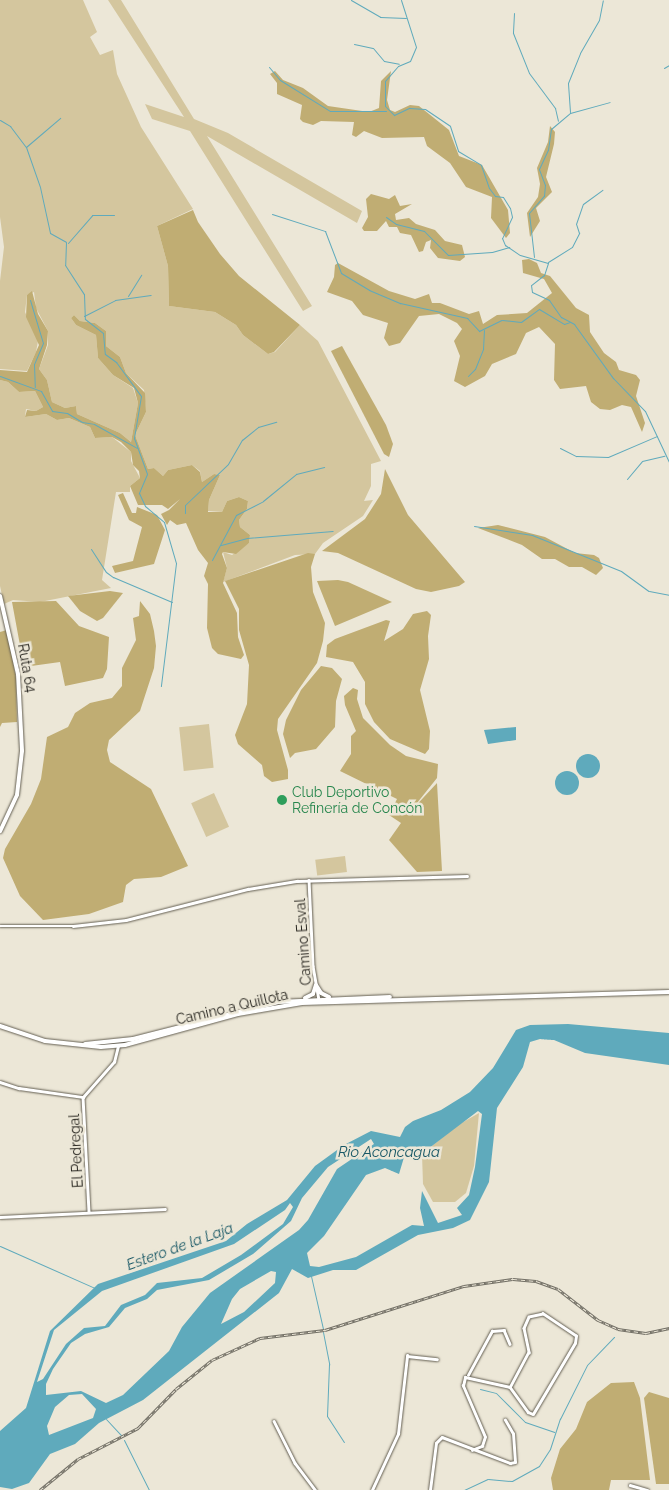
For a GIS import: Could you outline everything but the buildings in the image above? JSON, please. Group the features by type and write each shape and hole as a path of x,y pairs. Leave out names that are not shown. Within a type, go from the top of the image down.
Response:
{"main road":[{"name":"Ruta 64","path":"0,596 18,674 22,751 17,794 0,831"},
{"path":"296,1000 310,996 316,985 324,996 341,998"},
{"name":"Camino a Quillota","path":"0,1026 60,1044 118,1044 253,1011 319,1000 669,992"},
{"name":"Camino a Quillota","path":"118,1044 250,1008 296,1000 470,996"}],"street":[{"path":"0,926 73,926 126,920 248,890 309,880 467,876"},
{"name":"Camino Esval","path":"309,880 316,985 319,1000"},
{"name":"El Pedregal","path":"89,1212 83,1097 114,1062 118,1044"},
{"path":"0,1082 19,1088 83,1097"},
{"path":"0,1216 165,1209"},
{"path":"468,1375 510,1387 528,1412 534,1413 575,1343 576,1336 543,1314 530,1315 524,1326 529,1352 510,1387"},
{"path":"472,1450 482,1446 484,1438 463,1385 492,1331 504,1330 510,1344"},
{"path":"372,1490 398,1434 407,1356 437,1359"},
{"path":"430,1490 439,1439 447,1438 472,1450 510,1463 515,1462 513,1434 505,1420"},
{"path":"274,1421 296,1463 315,1490"},
{"path":"630,1485 647,1490"}],"shaded area":[{"path":"0,0 83,0 97,32 90,37 100,55 113,50 117,74 141,127 193,209 157,226 168,266 169,306 215,312 236,325 243,335 268,354 275,352 300,325 318,341 381,461 371,464 371,486 364,501 373,500 363,516 323,543 315,554 295,555 223,582 227,568 223,552 232,555 249,543 250,535 240,527 239,520 247,509 248,501 239,497 227,501 222,512 208,511 209,500 220,475 214,474 202,482 200,471 192,465 168,470 163,476 154,468 148,469 135,435 146,412 144,390 126,373 120,357 106,346 106,331 95,323 80,321 74,315 71,318 76,325 96,335 98,358 113,375 133,388 138,403 131,442 120,433 77,414 76,406 65,408 52,402 47,380 39,369 48,345 48,331 36,308 34,292 27,295 25,312 38,341 36,352 27,371 0,369 0,281 4,247 0,217"},
{"path":"108,0 121,0 194,119 228,133 362,211 357,223 207,136 312,306 303,311 190,131 152,119 145,104 184,117"},
{"path":"275,71 283,80 303,88 328,106 369,112 379,108 381,81 391,71 387,100 390,110 395,112 410,105 419,106 449,130 459,156 482,165 508,210 510,233 506,238 491,218 492,197 466,187 450,163 427,146 424,137 382,138 364,131 356,137 352,135 354,122 321,121 313,125 303,122 300,119 302,105 277,94 277,83 270,74"},
{"path":"550,126 555,132 546,177 552,192 536,208 540,221 530,237 527,213 538,197 540,184 537,168 548,142"},
{"path":"371,194 389,199 395,195 400,206 412,204 395,214 396,220 409,218 416,224 435,230 445,241 462,245 465,257 460,261 438,258 430,248 431,240 426,242 423,251 419,252 411,235 400,233 397,227 389,227 386,221 377,231 364,231 362,228 368,217 366,199"},
{"path":"193,210 198,222 220,254 239,276 300,325 274,352 268,354 243,335 236,325 215,312 169,306 168,266 157,226"},
{"path":"529,259 537,263 541,273 550,276 576,308 589,315 590,332 604,353 616,362 619,370 636,375 640,380 636,396 645,423 642,432 631,407 622,405 610,410 600,409 591,402 586,386 560,389 554,380 555,344 539,327 526,333 516,354 492,364 485,376 465,387 454,381 460,356 454,341 462,329 457,323 439,314 419,316 400,343 389,346 384,338 388,323 363,315 352,301 327,292 334,277 335,265 338,263 389,291 415,299 429,294 432,303 440,303 469,314 479,311 483,324 497,315 527,313 552,293 544,279 523,273 522,260"},
{"path":"32,291 38,314 48,331 47,345 39,369 47,380 52,402 65,408 76,406 77,414 120,433 131,442 138,403 134,388 113,375 98,358 96,335 76,325 71,318 74,315 80,321 95,323 106,331 106,346 120,357 126,373 145,393 146,412 135,435 148,469 154,468 163,476 168,470 192,465 200,472 202,482 214,474 220,475 209,500 208,512 222,512 227,501 239,497 248,501 247,509 239,520 240,527 250,535 249,543 236,554 223,552 222,554 227,568 223,583 237,613 238,637 244,655 241,659 218,654 212,648 207,628 208,584 204,576 208,563 198,550 186,523 177,525 170,520 167,525 161,514 169,510 180,499 168,509 162,505 138,505 130,486 140,478 139,471 133,465 131,452 121,442 112,437 95,438 90,427 69,418 57,420 46,414 25,417 27,410 36,411 43,407 35,391 19,392 8,382 0,380 0,370 27,372 39,345 26,317 27,295"},
{"path":"342,346 386,425 393,444 389,457 384,454 331,351"},
{"path":"0,380 8,382 19,392 35,391 43,407 36,411 26,409 25,417 46,414 57,420 69,418 90,427 95,438 112,437 131,452 131,461 140,478 130,486 130,492 116,492 102,580 111,588 40,602 13,600 4,604 0,586"},
{"path":"385,469 408,515 465,582 459,586 431,592 416,589 338,553 322,551 365,519 381,494"},
{"path":"123,493 132,513 136,513 137,507 157,515 165,530 154,564 115,573 112,566 133,561 142,527 129,520 118,495"},
{"path":"498,525 545,537 575,553 594,555 599,558 603,568 596,575 582,567 569,567 555,559 542,559 522,545 478,528"},
{"path":"308,553 315,554 311,567 313,592 325,623 323,641 317,663 278,719 277,730 288,770 288,779 272,782 264,776 262,765 238,744 235,735 247,704 249,665 239,630 239,609 225,581"},
{"path":"338,580 348,582 392,602 335,626 317,581"},
{"path":"110,591 123,593 103,618 97,621 80,611 68,596"},
{"path":"56,601 79,626 109,637 107,669 103,678 65,686 60,662 24,667 12,602"},
{"path":"140,601 150,614 154,631 156,646 154,668 140,711 109,740 107,750 110,762 151,789 188,866 161,877 134,879 126,885 123,902 89,914 43,920 20,896 3,858 5,849 31,804 41,779 47,737 68,727 75,713 90,703 112,698 122,686 122,668 136,640 133,618 139,616"},
{"path":"427,611 431,615 428,636 429,659 420,690 430,731 429,749 425,754 390,739 374,722 365,704 365,682 353,662 326,657 327,645 335,639 386,620 390,621 384,641 403,629 413,614"},
{"path":"7,630 16,678 17,722 2,723 0,727 0,632"},
{"path":"321,666 332,668 342,679 336,701 335,727 316,749 295,753 290,758 283,734 286,720 301,690"},
{"path":"353,688 358,690 357,699 363,718 390,745 406,756 438,764 437,778 409,813 437,783 442,871 417,872 389,840 401,823 389,815 397,799 340,771 351,754 351,736 356,731 345,705 344,696"},
{"path":"209,724 214,768 184,771 179,727"},
{"path":"214,793 229,827 206,837 191,803"},
{"path":"345,856 347,872 317,876 315,860"},
{"path":"479,1113 474,1166 466,1193 455,1202 433,1202 423,1184 422,1154 458,1125"},
{"path":"634,1382 640,1398 650,1480 611,1480 609,1490 553,1490 551,1478 560,1449 576,1429 587,1402 611,1383"},
{"path":"649,1392 669,1398 669,1484 656,1484 644,1398"}],"water":[{"path":"516,727 516,740 488,744 484,730"},
{"path":"588,754 596,758 600,766 596,774 588,778 580,774 576,766 580,758"},
{"path":"567,771 575,775 579,783 575,791 567,795 559,791 555,783 559,775"},
{"name":"Rio Aconcagua","path":"568,1024 669,1033 669,1065 585,1053 554,1040 540,1039 530,1042 523,1067 497,1108 489,1182 470,1220 453,1228 418,1235 356,1270 333,1270 308,1278 292,1269 279,1293 143,1400 99,1423 75,1444 50,1454 29,1483 12,1489 0,1487 0,1431 26,1408 50,1331 98,1284 226,1241 247,1224 287,1200 315,1166 344,1145 371,1131 400,1137 405,1127 413,1121 441,1110 470,1092 493,1068 516,1030 530,1025","holes":["478,1111 482,1114 469,1195 457,1208 462,1215 438,1223 422,1191 420,1208 424,1226 412,1225 356,1257 319,1267 310,1266 307,1253 324,1236 366,1175 385,1168 399,1174 405,1154 424,1152","371,1139 374,1144 337,1169 308,1220 299,1230 210,1293 182,1327 169,1351 123,1395 106,1403 81,1391 46,1395 46,1384 53,1369 71,1343 85,1334 109,1327 125,1308 147,1299 157,1290 209,1280 253,1254 291,1221 302,1198 328,1167","290,1203 293,1207 283,1224 241,1255 202,1278 157,1283 145,1295 121,1305 105,1326 84,1328 66,1344 43,1379 37,1382 54,1330 102,1291 234,1244 285,1210","271,1271 276,1272 275,1283 244,1312 221,1324 232,1299 240,1289","82,1394 96,1409 93,1418 49,1435 47,1426 55,1407 69,1395"]}],"waterway":[{"path":"351,0 380,17 406,18"},
{"path":"401,0 416,47 410,61 398,66 385,81 385,106 394,115 409,108 425,109 450,126 458,151 481,165 489,188 495,196 503,197 510,208 512,217 502,238 505,245 520,255 548,263 544,275 531,285 532,292 549,300 561,317 574,324 613,378 645,411 669,462"},
{"path":"570,112 568,83 580,53 599,20 603,0"},
{"path":"514,13 513,33 529,73 555,108 558,121"},
{"path":"354,44 373,48 384,61 399,64"},
{"path":"664,68 669,65"},
{"path":"269,67 280,80 330,111 386,111"},
{"path":"534,257 529,213 544,196 545,185 539,169 548,150 551,129 570,113 610,102"},
{"path":"26,147 60,118"},
{"path":"0,120 10,126 26,147 40,187 50,233 66,242 65,265 84,294 85,319 103,333 105,354 116,362 141,396 134,438 147,474 139,493 145,506 164,522 176,563 161,686"},
{"path":"548,262 572,247 579,233 576,224 583,204 602,190"},
{"path":"272,214 325,231 341,273 369,290 400,303 467,318 479,331 502,320 521,322 539,309 564,324 570,322"},
{"path":"68,243 92,215 114,215"},
{"path":"386,217 396,224 424,231 448,255 492,252 509,247"},
{"path":"128,296 141,275"},
{"path":"84,316 115,300 151,295"},
{"path":"30,300 43,343 34,364 35,387"},
{"path":"468,376 475,369 483,349 484,330"},
{"path":"0,376 41,391 52,411 67,413 82,422 94,424 137,448"},
{"path":"185,513 185,505 228,464 242,440 258,427 276,422"},
{"path":"560,448 576,456 608,457 657,436"},
{"path":"627,479 642,461 664,456"},
{"path":"212,560 236,515 263,501 296,474 324,467"},
{"path":"474,526 532,535 621,571 649,591 669,595"},
{"path":"221,545 247,538 333,531"},
{"path":"91,549 106,572 113,577 172,602"},
{"name":"Estero de la Laja","path":"0,1246 95,1288"},
{"path":"311,1276 323,1329"},
{"path":"323,1332 329,1364 327,1416 344,1442"},
{"path":"464,1490 488,1479 512,1481 539,1466 550,1449 560,1419 587,1365 614,1337"},
{"path":"480,1389 496,1393 525,1422 554,1432"},
{"path":"106,1419 122,1436"},
{"path":"124,1440 149,1490"}],"railway":[{"path":"40,1490 78,1459 138,1428 176,1389 212,1360 260,1338 325,1330 464,1286 513,1279 536,1281 558,1289 598,1320 618,1329 646,1333 669,1328"}],"place":[{"name":"Club Deportivo Refinería de Concón","path":"282,800"}]}
